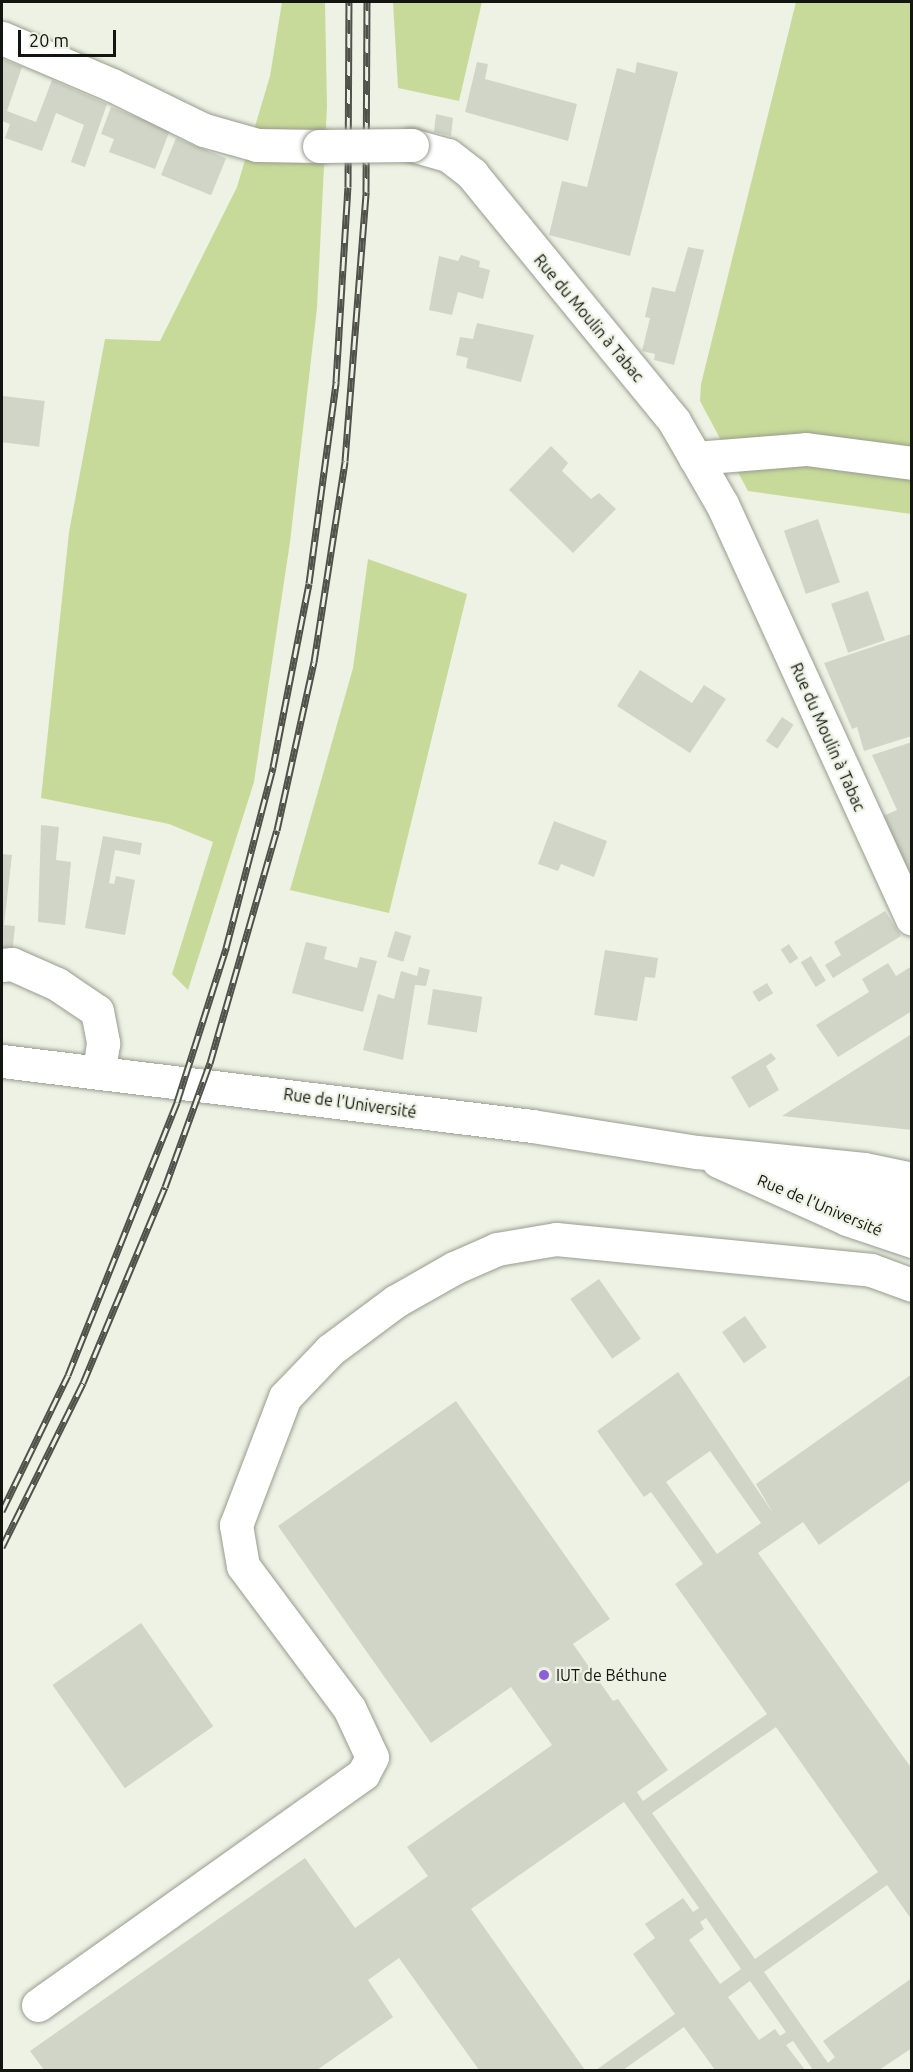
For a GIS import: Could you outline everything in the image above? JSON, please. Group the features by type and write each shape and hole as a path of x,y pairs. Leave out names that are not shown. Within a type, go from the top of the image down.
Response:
{"street":[{"name":"Rue du Moulin à Tabac","path":"2,38 112,85 204,130 257,145 412,146 448,154 472,174 645,384 674,421 696,458 722,504 912,920"},
{"path":"696,458 806,449 912,463"},
{"path":"2,965 12,964 57,984 97,1011 103,1043 99,1071"},
{"name":"Rue de l'Université","path":"2,1061 99,1071 532,1126 697,1152 864,1169 912,1179"},
{"path":"697,1152 849,1191 912,1212"},
{"name":"Rue de l'Université","path":"697,1152 847,1219 912,1241"},
{"path":"38,2005 363,1774 372,1757 349,1708 243,1566 236,1525 285,1397 330,1350 396,1301 454,1268 496,1249 556,1239 871,1270 912,1285"}],"green space":[{"path":"282,2 325,2 327,106 317,308 290,542 254,782 188,990 172,974 213,842 169,824 41,798 69,532 105,339 160,341 237,187 270,76"},
{"path":"393,2 482,2 459,101 398,88"},
{"path":"796,2 911,2 911,514 748,491 700,401 701,384"},
{"path":"368,559 467,594 389,913 290,890 353,668"}],"building":[{"path":"2,59 22,67 7,111 36,122 52,80 107,104 85,167 71,162 84,125 56,113 42,151 5,138 10,124 2,121"},
{"path":"477,62 488,64 485,79 577,104 568,141 465,112"},
{"path":"637,62 678,72 630,256 549,235 562,181 587,187 617,68 635,73"},
{"path":"111,107 170,130 155,169 109,152 114,139 101,134"},
{"path":"436,114 453,118 451,136 434,132"},
{"path":"176,138 226,158 211,195 161,175"},
{"path":"688,247 704,250 674,365 654,360 655,354 642,351 650,318 645,317 652,287 675,292"},
{"path":"461,255 480,261 479,267 490,270 483,299 458,292 452,315 429,310 439,256 458,261"},
{"path":"477,323 534,335 521,382 466,368 468,358 456,355 460,337 473,339"},
{"path":"3,396 45,401 39,447 2,442"},
{"path":"551,446 568,463 562,471 591,499 599,493 616,509 573,553 509,490"},
{"path":"818,519 840,582 806,594 784,531"},
{"path":"868,591 885,640 848,653 831,604"},
{"path":"911,634 912,736 864,751 857,727 852,729 824,663"},
{"path":"640,670 692,703 704,685 726,699 690,753 617,706"},
{"path":"782,717 794,725 777,749 766,741"},
{"path":"912,742 912,878 883,816 897,810 872,755"},
{"path":"554,821 607,841 594,877 561,864 558,871 538,864"},
{"path":"41,825 59,827 56,860 71,862 65,925 38,922"},
{"path":"103,836 142,843 140,855 115,850 109,883 114,884 116,876 135,880 125,935 85,928"},
{"path":"2,854 12,855 4,925 15,926 12,955 2,955"},
{"path":"885,911 901,936 833,978 825,965 841,955 834,942"},
{"path":"395,931 411,936 403,962 387,957"},
{"path":"306,942 327,947 324,959 357,968 360,957 377,961 363,1012 292,993"},
{"path":"789,944 798,958 790,964 781,949"},
{"path":"605,950 658,958 655,978 645,977 637,1021 594,1015"},
{"path":"811,956 826,981 816,987 801,962"},
{"path":"888,963 896,976 912,966 912,1011 838,1057 816,1025 869,992 862,979"},
{"path":"419,967 430,970 426,986 415,985 403,1060 363,1050 378,994 394,999 401,971 417,976"},
{"path":"767,983 773,993 759,1002 752,992"},
{"path":"433,989 482,997 477,1032 427,1025"},
{"path":"912,1033 912,1130 782,1116 910,1035"},
{"path":"771,1053 776,1059 766,1066 779,1090 749,1108 731,1077"},
{"path":"599,1279 641,1339 612,1359 570,1299"},
{"path":"745,1316 767,1347 744,1363 722,1332"},
{"path":"678,1372 773,1513 756,1484 912,1374 912,1479 819,1545 803,1522 758,1553 912,1769 912,1920 887,1885 764,1972 828,2063 835,2057 823,2041 912,1978 912,2048 879,2070 813,2070 793,2041 786,2045 805,2070 715,2070 684,2027 623,2070 596,2070 675,2014 633,1954 655,1938 645,1924 683,1898 693,1912 699,1908 624,1802 471,1909 585,2070 479,2070 399,1958 368,1980 393,2017 317,2070 44,2070 30,2051 305,1858 355,1928 428,1876 407,1847 552,1745 511,1687 431,1743 278,1526 456,1401 610,1619 573,1644 613,1701 618,1699 668,1770 637,1792 643,1801 767,1714 675,1584 703,1564 651,1492 644,1497 597,1431","holes":["710,1451 761,1523 717,1554 666,1482","776,1727 878,1872 755,1959 652,1813","706,1918 741,1969 720,1984 689,1940 704,1929 700,1922","750,1981 786,2032 780,2036 775,2029 759,2040 728,1997"]},
{"path":"141,1623 213,1726 125,1788 53,1685"}],"railway":[{"path":"2,1511 68,1375 177,1102 226,948 273,767 309,583 336,382 348,187 349,2"},
{"path":"2,1547 83,1383 165,1187 210,1063 277,830 314,662 345,461 366,192 367,2"}],"place":[{"name":"IUT de Béthune","path":"544,1675"}]}
